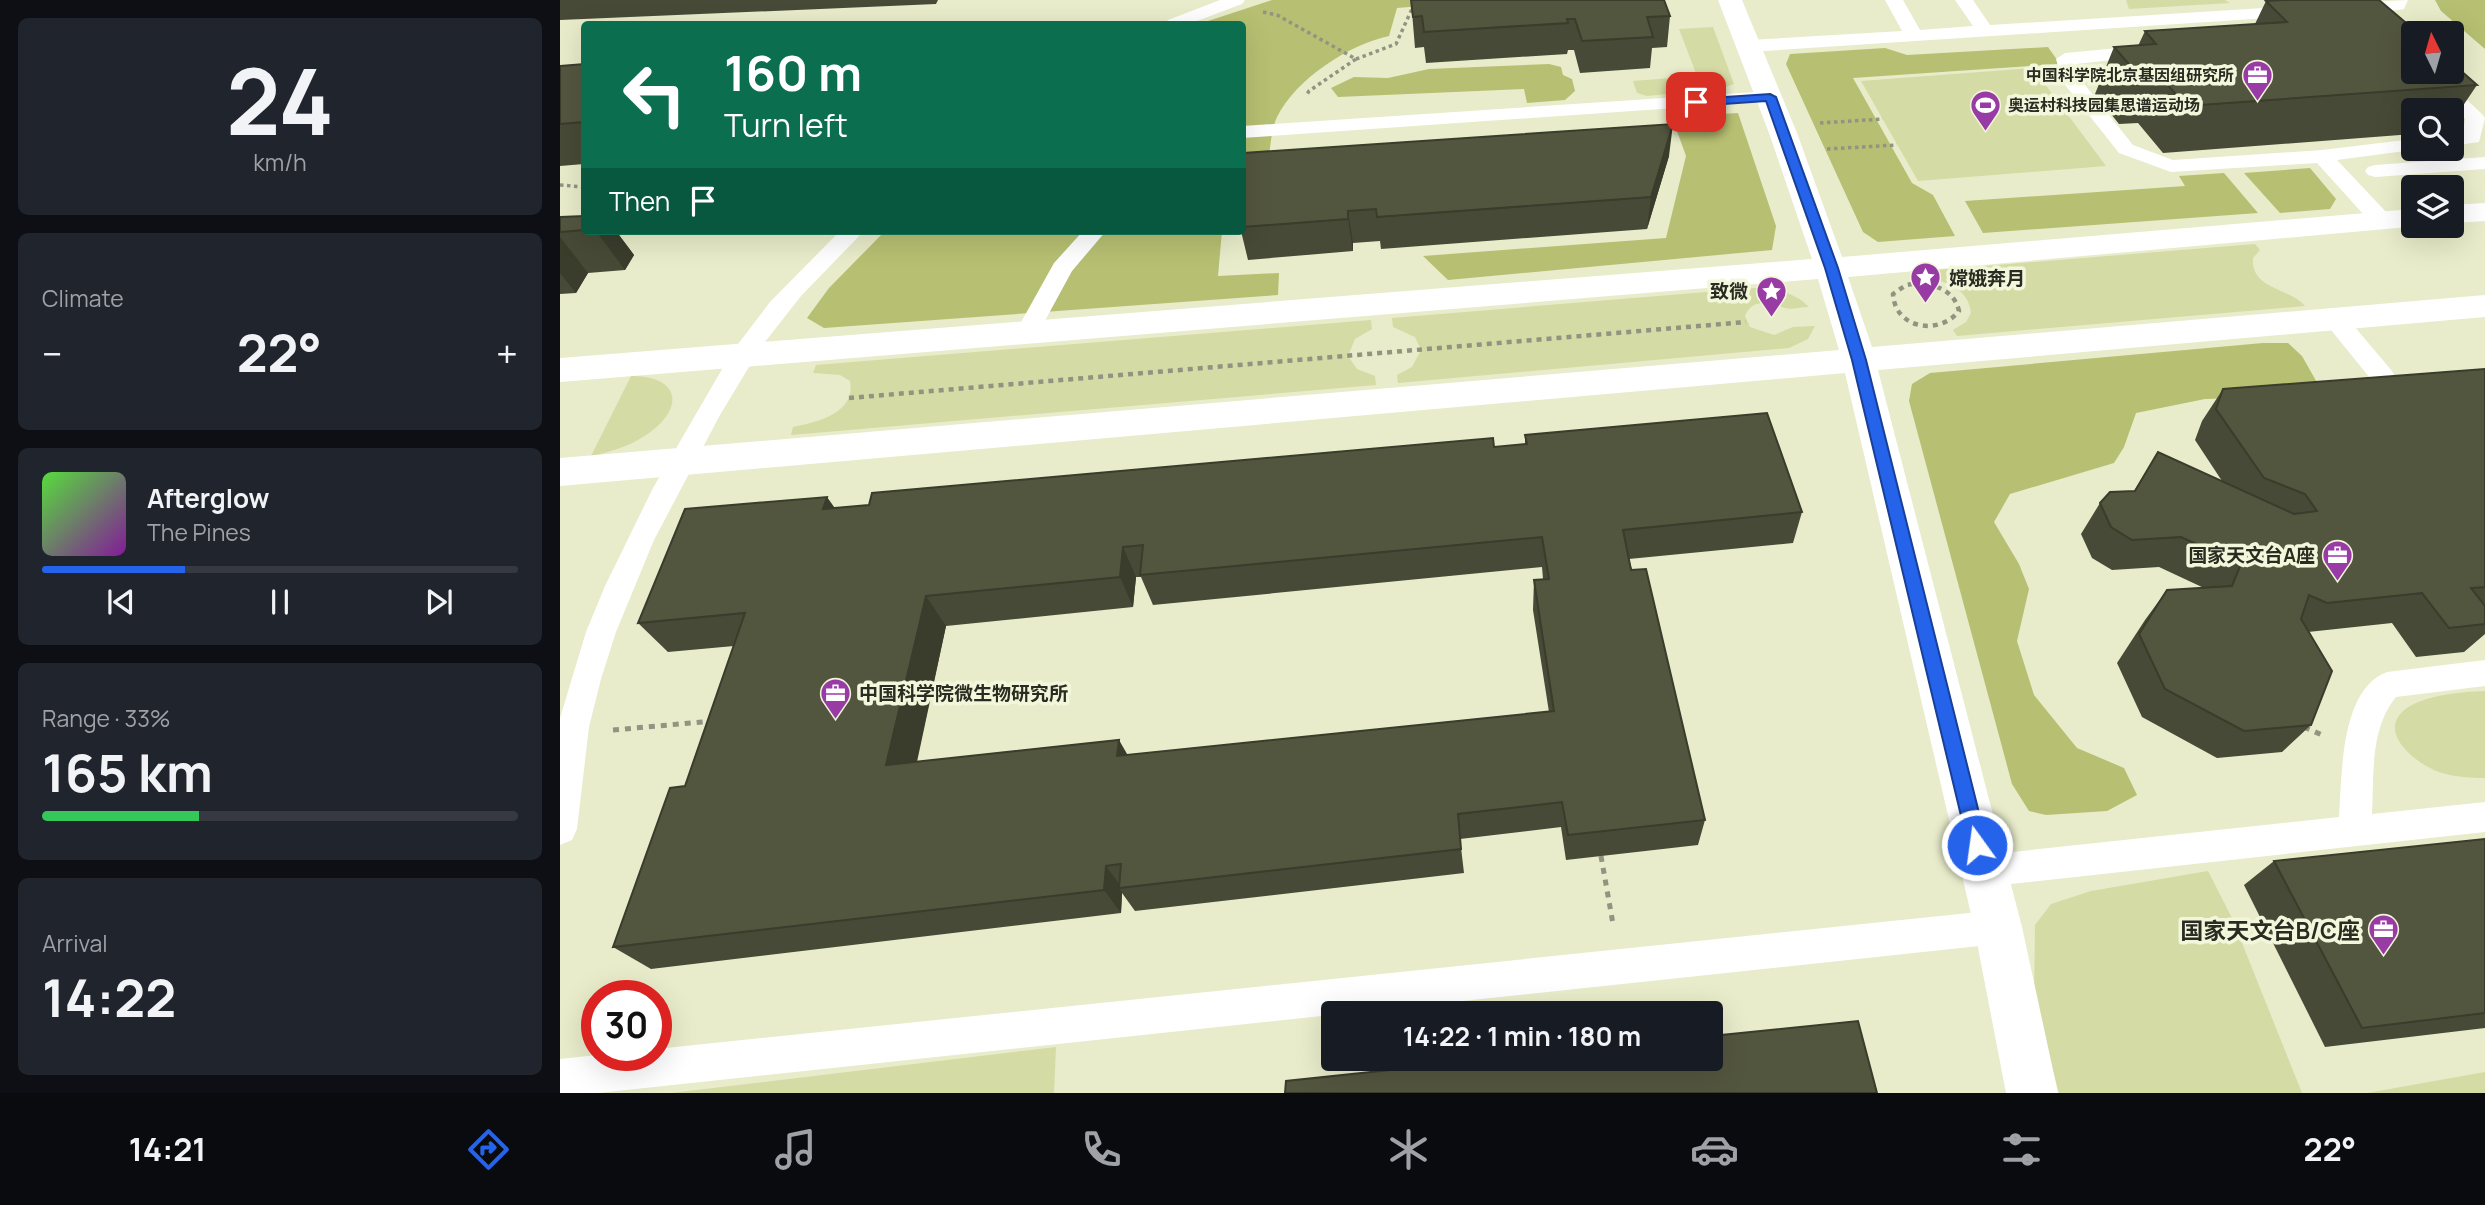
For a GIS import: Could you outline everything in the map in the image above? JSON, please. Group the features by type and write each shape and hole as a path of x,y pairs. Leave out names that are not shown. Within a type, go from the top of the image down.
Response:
{"street":[{"path":"1730,0 1770,97 1831,268 1859,360 1984,871 2032,1093"},
{"path":"2464,213 2485,212"},
{"path":"560,370 1831,268 2401,219"},
{"path":"560,472 2485,306"}],"lane":[{"path":"1894,0 1914,35"},
{"path":"1964,0 1985,31"},
{"path":"1749,46 2398,5 2399,0"},
{"path":"1182,21 1231,2"},
{"path":"2175,48 2065,59 2072,81 2126,149 2171,166 2322,156 2401,146"},
{"path":"2439,84 2453,98"},
{"path":"1246,132 1770,97"},
{"path":"2464,108 2474,118 2472,138 2464,139"},
{"path":"2322,156 2381,220"},
{"path":"2375,171 2485,163"},
{"path":"560,829 571,734 594,643 633,552 742,355 796,288 849,235"},
{"path":"1027,333 1062,268 1091,235"},
{"path":"2335,319 2383,377"},
{"path":"2355,831 2359,750 2371,705 2387,685 2485,673"},
{"path":"1984,871 2485,817"},
{"path":"560,1078 1997,927"}],"path":[{"path":"1286,129 1309,91 1356,59 1396,44 1416,0"},
{"path":"1231,2 1277,15 1356,59"},
{"path":"1818,123 1883,119"},
{"path":"1816,150 1897,145"},
{"path":"560,185 581,187"},
{"path":"1928,284 1954,298 1959,311 1950,323 1931,327 1920,325 1909,321 1894,308 1893,294 1906,285 1928,284"},
{"path":"849,398 1746,322"},
{"path":"571,734 723,720"}],"shaded area":[{"path":"560,0 2485,0 2485,1093 560,1093"},
{"path":"2126,0 2225,0 2230,3 2129,9"},
{"path":"1713,27 1734,84 1720,89 1647,96 1637,93 1633,81 1697,76 1679,29"},
{"name":"奥运村科技园集思谱运动场","path":"2033,68 2106,166 1918,181 1861,81"},
{"path":"2255,244 2260,250 2253,258 2258,276 2305,306 1957,336 1953,330 1966,322 1971,313 1966,298 1949,284 1926,278 1923,271"},
{"path":"1755,288 1784,292 1809,307 1788,309 1768,303 1757,304 1748,310 1745,316 1750,327 1774,335 1793,327 1815,326 1808,339 1789,348 1398,383 1397,375 1412,367 1421,350 1415,337 1393,327 1392,318"},
{"path":"1371,320 1372,329 1355,339 1348,356 1357,369 1375,376 1376,385 791,435 793,427 824,419 847,401 850,381 840,375 813,373 816,365"},
{"path":"631,376 661,382 669,389 671,407 666,417 631,444 591,456"},
{"path":"2485,691 2485,778 2433,770 2414,757 2399,740 2395,731 2396,721 2410,706 2441,695"},
{"path":"2208,871 2232,918 2302,1093 2059,1093 2034,1002 2035,925 2051,904 2091,891"},
{"path":"1056,1047 1054,1093 671,1093"},
{"path":"2485,1072 2485,1093 2367,1093"}],"green space":[{"path":"1272,0 1497,0 1397,8 1389,36 1357,47 1341,56 1310,77 1297,90 1277,117 1268,165 1246,168 1246,21 1208,21"},
{"path":"2435,0 2485,0 2485,49 2464,31 2464,21 2453,21 2441,11"},
{"path":"2048,47 2060,64 1853,78 1912,183 1933,195 1955,236 1878,242 1863,232 1786,64 1790,54 1885,48 1907,55"},
{"path":"1549,64 1561,67 1563,75 1572,79 1575,91 1565,100 1527,103 1524,89 1338,97 1331,88 1354,77 1388,78 1429,69"},
{"path":"1738,113 1776,226 1772,250 1448,280 1423,256 1666,238 1686,156 1672,117"},
{"path":"2310,168 2336,199 2330,209 2280,213 2244,173"},
{"path":"2224,173 2258,213 1983,233 1965,201 2185,186 2179,176"},
{"path":"881,235 1222,235 1218,276 1279,273 1278,295 824,328 807,318 829,288"},
{"path":"2288,343 2302,356 2319,386 2308,396 2205,399 2136,413 2124,447 2114,463 2010,494 1994,522 2019,564 2029,589 2017,641 2034,695 2077,748 2124,768 2137,795 2107,811 2046,815 2029,811 2012,784 1909,401 1912,384 1930,373"}],"building":[{"path":"1411,0 1664,0 1670,16 1647,17 1653,37 1582,41 1575,19 1567,19 1568,23 1424,32 1422,16 1413,17"},
{"path":"2379,0 2404,21 2401,21 2401,84 2464,84 2464,74 2477,85 2186,106 2160,76 2140,77 2114,47 2156,44 2145,31 2287,22 2266,1"},
{"path":"581,64 581,122 560,124 560,66"},
{"path":"1673,124 1651,197 1377,217 1376,209 1348,211 1348,219 1246,227 1246,153"},
{"path":"581,216 581,230 560,232 560,217"},
{"name":"国家天文台A座","path":"2485,369 2485,587 2471,588 2485,606 2485,624 2449,628 2422,593 2327,603 2309,595 2301,619 2332,671 2311,725 2244,731 2165,689 2139,634 2167,590 2232,586 2241,564 2181,537 2132,540 2111,527 2100,503 2110,492 2135,491 2158,452 2294,514 2317,511 2305,494 2264,478 2216,409 2223,389"},
{"name":"中国科学院微生物研究所","path":"1767,413 1802,512 1623,530 1631,570 1646,569 1705,820 1568,835 1562,802 1458,814 1461,849 1119,888 1121,864 1106,866 1104,890 613,947 670,788 685,786 745,613 638,623 685,509 827,497 823,509 869,505 872,493 1493,438 1494,447 1527,444 1525,435","holes":["1542,537 1549,579 1534,580 1554,711 1117,756 1119,740 886,765 926,596 1120,577 1123,547 1143,545 1140,575"]},
{"name":"国家天文台B/C座","path":"2485,839 2485,1013 2362,1028 2274,861"},
{"path":"1858,1021 1877,1093 1285,1093 1286,1081 1381,1071 1723,1071 1723,1035"}],"place":[{"name":"中国科学院北京基因组研究所","path":"2257,102"},
{"name":"奥运村科技园集思谱运动场","path":"1985,132"},
{"name":"嫦娥奔月","path":"1926,305"},
{"name":"致微","path":"1771,318"},
{"name":"国家天文台A座","path":"2338,582"},
{"name":"中国科学院微生物研究所","path":"836,720"},
{"name":"国家天文台B/C座","path":"2383,957"}],"route":[{"path":"1696,102 1770,97 1831,268 1859,360 1977,845"}]}
